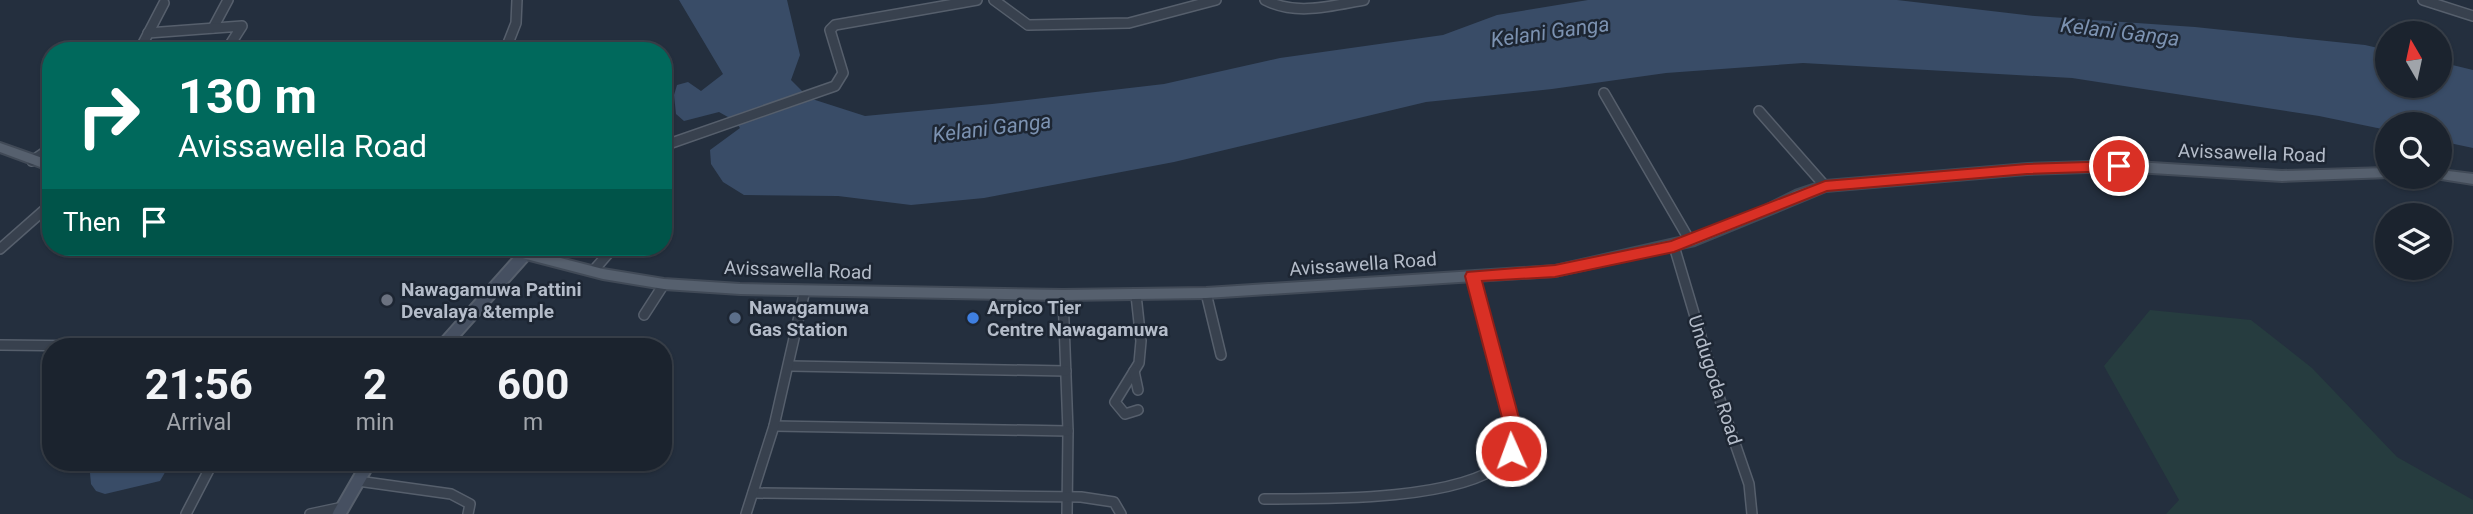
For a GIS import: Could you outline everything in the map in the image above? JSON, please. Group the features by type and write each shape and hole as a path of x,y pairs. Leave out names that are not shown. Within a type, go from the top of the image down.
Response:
{"main road":[{"path":"0,147 42,164"},
{"name":"Avissawella Road","path":"533,256 593,271 664,284 805,290 1063,295 1206,293 1555,271 1690,242 1760,214 1800,194 1825,186 2027,169 2119,166 2282,176 2375,173"},
{"path":"2452,177 2473,179"}],"street":[{"path":"213,28 228,0"},
{"path":"509,42 516,23 517,0"},
{"path":"672,143 835,86 843,74 830,30 835,25 977,0"},
{"path":"994,0 1028,26 1057,22 1129,23 1216,0"},
{"path":"1265,0 1285,8 1329,6 1364,0"},
{"path":"2423,0 2473,16"},
{"path":"144,42 164,3"},
{"path":"148,33 242,26 232,42"},
{"path":"1604,93 1690,242"},
{"path":"1759,111 1825,186"},
{"path":"32,161 42,154"},
{"path":"0,249 42,212"},
{"name":"Undugoda Road","path":"1674,246 1717,394 1749,484 1752,514"},
{"path":"450,338 523,256"},
{"path":"593,271 606,256"},
{"path":"1264,499 1350,498 1437,487 1488,473 1503,463 1511,451 1514,433 1473,276"},
{"path":"644,315 664,284"},
{"path":"746,514 790,366 805,290"},
{"path":"1206,293 1221,355"},
{"path":"1063,295 1068,431 1067,514"},
{"path":"1136,295 1141,341 1139,363 1115,402 1125,414 1138,410"},
{"path":"0,345 42,345"},
{"path":"790,366 1066,371"},
{"path":"1134,371 1138,390"},
{"path":"774,426 1068,431"},
{"path":"186,514 208,471"},
{"path":"310,514 341,510 364,471"},
{"path":"358,481 451,494 470,504 468,514"},
{"path":"753,493 1068,498 1114,502 1121,514"}],"green space":[{"path":"2150,310 2251,320 2312,368 2397,457 2473,500 2473,514 2166,514 2179,500 2104,366"}],"water":[{"name":"Kelani Ganga","path":"679,0 787,0 800,55 791,80 809,98 865,116 1164,84 1280,58 1443,35 1497,15 1588,0 1897,0 2035,16 2195,27 2365,45 2375,47 2375,98 2452,98 2452,65 2473,70 2473,148 2452,144 2452,112 2375,112 2375,128 2319,116 2072,78 1803,63 1666,73 1552,89 1426,102 1174,162 984,198 911,205 838,196 744,195 723,182 711,164 710,150 740,128 735,121 719,112 684,121 676,114 674,95 677,85 688,82 701,91 723,74"},
{"path":"90,471 166,471 160,481 105,494 96,491 91,484"}],"place":[{"name":"Nawagamuwa Pattini Devalaya &temple","path":"387,300"},
{"name":"Nawagamuwa Gas Station","path":"735,318"},
{"name":"Arpico Tier Centre Nawagamuwa","path":"973,318"}],"route":[{"path":"1511,451 1514,433 1473,276 1555,271 1690,242 1760,214 1800,194 1825,186 2027,169 2119,166"}]}
